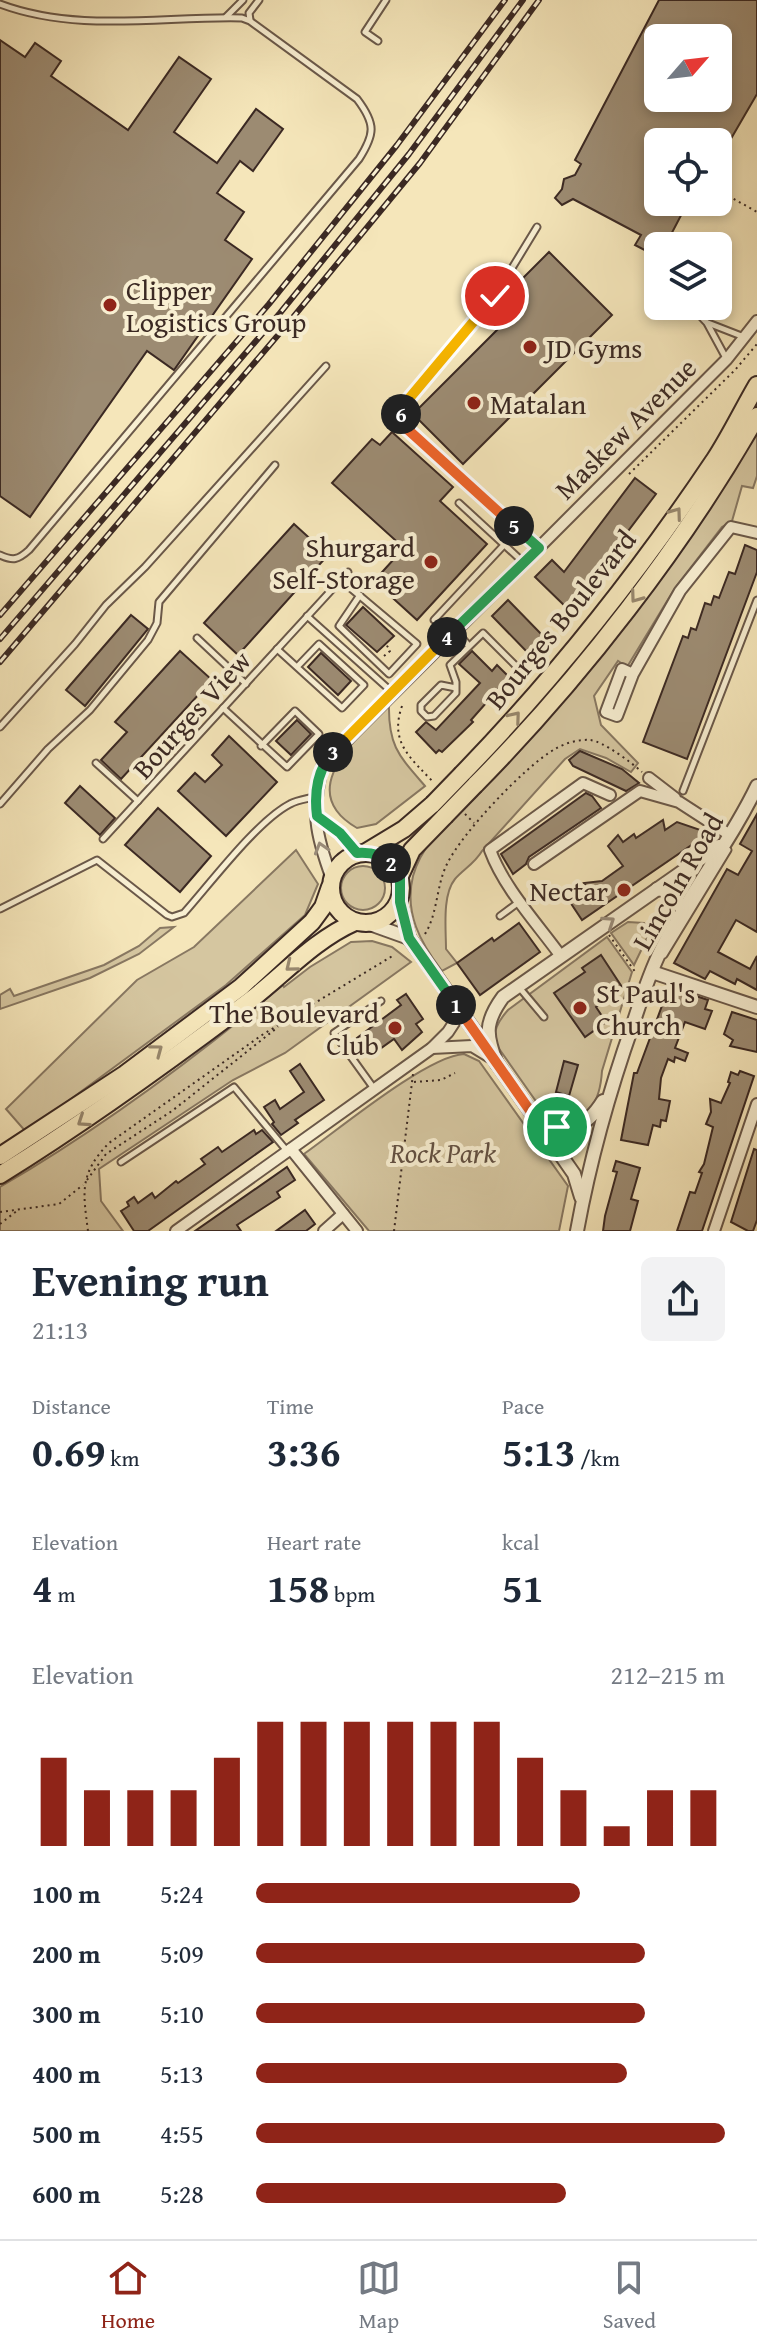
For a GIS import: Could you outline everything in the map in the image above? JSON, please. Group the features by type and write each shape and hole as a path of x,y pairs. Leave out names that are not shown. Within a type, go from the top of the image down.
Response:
{"main road":[{"name":"Bourges Boulevard","path":"469,780 496,739 615,597 716,458 757,385"},
{"name":"Bourges Boulevard","path":"400,876 412,850 439,810 469,780 514,746 633,602 733,459 757,416"},
{"name":"Bourges Boulevard","path":"362,853 439,810"},
{"path":"0,1156 125,1074 241,987 312,922 323,907 340,863 362,853 381,856 400,876 400,902 390,915 336,930 254,997 134,1086 0,1175"},
{"path":"331,883 337,909 362,923"}],"street":[{"name":"Maskew Avenue","path":"331,883 318,842 314,797 323,764 727,359 757,321"},
{"path":"633,674 680,591 731,527 757,533"},
{"path":"497,1064 488,1033 492,1011 503,997 727,839 649,778"},
{"path":"560,955 520,902 495,864 490,850 583,783 610,795"},
{"name":"Lincoln Road","path":"577,1231 608,1093 653,969 683,912 741,820 757,786"},
{"path":"534,864 640,791 679,802"},
{"path":"317,816 362,853"},
{"path":"657,889 673,892 683,912"},
{"path":"400,902 409,938 574,1174 580,1187 582,1204"},
{"path":"362,923 409,938"},
{"path":"653,969 757,1007"},
{"path":"461,1012 492,1011"},
{"path":"176,1231 432,1048 448,1032 461,1012"},
{"path":"432,1048 472,1046 482,1050 497,1064"},
{"path":"533,1115 557,1127 573,1127 587,1122 608,1093"},
{"path":"714,1231 757,1104"},
{"path":"290,1150 357,1231"},
{"path":"324,1231 343,1214"}],"lane":[{"path":"225,18 243,0"},
{"path":"250,21 249,13 259,0"},
{"path":"378,41 365,32 386,0"},
{"path":"0,4 27,14 60,19 155,21 225,18 250,21 357,99 370,122 371,141 29,550 20,558 11,560 0,555"},
{"path":"537,227 495,296 402,407 401,416 405,427 539,548"},
{"path":"704,320 727,359"},
{"path":"707,323 746,338"},
{"path":"0,727 106,605 145,567 326,366"},
{"path":"0,804 48,749 90,710 148,640 157,623 159,602 275,465"},
{"path":"459,503 524,563"},
{"path":"434,620 504,545"},
{"name":"Bourges View","path":"103,839 348,572"},
{"path":"341,580 360,595 417,644 389,674 339,626 360,595"},
{"path":"683,791 757,600"},
{"path":"307,616 392,692"},
{"path":"455,629 469,646"},
{"path":"456,688 441,685 421,705 421,711 427,717 434,716 456,693 456,688 450,665 483,633 518,668"},
{"path":"197,638 246,684"},
{"path":"277,649 342,708 364,685 319,644 297,667"},
{"path":"223,708 261,746 287,767 319,734 295,711 261,746"},
{"path":"96,763 138,801"},
{"path":"0,909 97,860 167,915 178,916 280,810 293,802 314,797"},
{"path":"653,969 680,931 731,845 741,820"},
{"path":"500,916 520,902"},
{"path":"517,985 544,1017"},
{"path":"375,1091 334,1033 381,1001"},
{"path":"121,1162 234,1087 290,1150"}],"path":[{"path":"732,198 757,212"},
{"path":"627,475 735,370 757,344"},
{"path":"386,644 390,651"},
{"path":"402,706 398,736 404,751 435,785"},
{"path":"425,934 430,926 445,867 458,845 475,824 553,750 571,742 593,740 649,778"},
{"path":"465,814 475,824"},
{"path":"608,934 636,973"},
{"path":"88,1231 82,1197 85,1184 93,1162 109,1143 286,1020 394,955"},
{"path":"0,1212 59,1204 85,1184 106,1154 172,1111 286,1020"},
{"path":"394,1231 414,1075 408,1066"},
{"path":"413,1082 441,1080 455,1073"},
{"path":"0,1224 20,1208"}],"green space":[{"path":"757,432 757,476 753,488 742,486 732,521 722,527 675,588 627,667 618,661 594,696 601,725 638,763 631,772 606,758 580,749 565,759 455,879 448,894 446,949 457,963 442,971 421,938 412,915 413,876 423,852 438,832 476,797 549,716"},
{"path":"389,704 391,730 397,750 425,786 376,824 357,828 339,813 330,798 331,782 337,765 348,749"},
{"path":"296,850 318,884 305,915 226,985 26,1132 6,1109 137,980 194,947"},
{"path":"363,866 378,873 385,888 378,903 363,910 348,903 341,888 348,873"},
{"path":"628,922 644,923 650,932 634,965 611,933"},
{"path":"174,927 139,954 90,978 0,1009 0,995 10,989 14,996 104,965 139,946 160,928"},
{"path":"607,937 632,972 602,1071 599,1092 585,1113 568,1120 556,1120 540,1107 495,1043 496,1030 508,1010"},
{"path":"372,941 392,947 411,962 285,1053 233,1080 99,1169 101,1201 123,1231 0,1231 0,1187 146,1092 310,967 351,942"},
{"name":"Rock Park","path":"464,1054 479,1061 568,1186 559,1231 369,1231 304,1154 406,1080 448,1058"}],"building":[{"path":"659,0 757,0 757,94 732,137 732,128 644,128 644,216 681,216 672,232 644,232 644,250 635,245 641,235 573,199 562,205 555,198 562,189 564,179 575,175 581,164 575,160 644,29 644,112 732,112 732,24 646,24"},
{"name":"Clipper Logistics Group","path":"0,40 25,57 35,43 61,61 51,76 128,130 179,57 211,79 174,132 217,163 256,109 283,129 253,171 240,161 217,193 244,212 225,240 252,259 174,370 147,351 30,517 0,496"},
{"path":"549,252 612,315 463,464 413,414 525,302 512,289"},
{"path":"392,432 453,487 440,501 487,544 417,620 374,581 404,548 332,483 372,439 380,445"},
{"path":"635,478 656,494 583,591 585,593 569,610 535,577 552,560 564,572"},
{"path":"294,524 328,555 238,655 204,623"},
{"path":"745,545 757,550 757,572 687,759 643,742 683,636 688,638 691,628 696,630 705,603 711,605 714,596 719,598 729,572 735,574"},
{"path":"508,600 546,639 530,655 492,616"},
{"path":"363,607 394,636 377,652 346,625"},
{"path":"131,615 148,629 85,706 66,690"},
{"path":"180,651 212,680 121,779 101,760 127,732 115,722"},
{"path":"472,651 492,671 497,665 509,677 471,720 473,722 442,752 439,750 436,753 416,732 426,722 436,730 480,683 459,664"},
{"path":"321,653 351,681 338,695 308,667"},
{"path":"297,720 311,734 291,755 276,741"},
{"path":"229,736 277,782 226,836 178,791 195,773 205,782 222,765 212,755"},
{"path":"580,751 622,769 639,783 626,791 573,766 569,760"},
{"path":"80,786 115,818 100,835 65,803"},
{"path":"586,793 601,808 529,857 526,864 513,874 501,854"},
{"path":"158,808 211,856 180,892 125,845"},
{"path":"757,814 757,932 736,920 718,952 750,969 757,956 757,990 737,979 735,984 710,971 705,979 674,963 727,869 738,875 752,851 740,844"},
{"path":"663,820 665,830 677,822 709,833 582,920 568,899 592,895 584,883 602,881 623,866 608,846 618,835 623,842 634,834 636,838"},
{"path":"519,923 540,952 480,995 457,963"},
{"path":"601,955 622,987 596,1007 606,1022 585,1037 554,993 585,972 582,968"},
{"path":"669,987 708,1000 705,1009 712,1011 705,1029 685,1022 675,1048 688,1053 685,1061 675,1057 674,1062 668,1059 661,1078 659,1099 670,1101 666,1121 661,1120 660,1127 653,1125 648,1145 621,1140 634,1073 637,1073"},
{"name":"The Boulevard Club","path":"406,994 423,1019 416,1024 422,1032 402,1050 394,1039 370,1056 357,1038 401,1005 397,1000"},
{"path":"732,1012 757,1020 757,1052 730,1046 733,1040 724,1034"},
{"path":"564,1061 578,1065 569,1096 556,1092"},
{"path":"300,1064 324,1100 295,1120 298,1123 281,1135 264,1107 275,1100 280,1109 304,1092 290,1071"},
{"path":"740,1071 754,1076 702,1231 677,1231 690,1192 695,1193 702,1173 699,1172 713,1127 706,1124 711,1112 710,1099 721,1103 730,1083 731,1072 738,1075"},
{"path":"254,1130 256,1134 262,1130 273,1142 148,1231 134,1231 121,1211 129,1206 127,1202 134,1197 138,1203 152,1193 155,1198 205,1164 201,1159 218,1147 222,1152"},
{"path":"754,1149 757,1150 757,1220 753,1231 748,1231 731,1222"},
{"path":"616,1161 640,1168 631,1199 638,1201 630,1231 603,1231 617,1172 613,1171"},
{"path":"287,1167 295,1180 277,1192 280,1197 237,1225 241,1231 195,1231"},
{"path":"305,1210 315,1224 306,1231 276,1231"}],"railway":[{"path":"0,615 269,304 397,145 505,0"},
{"path":"0,639 280,313 409,154 523,0"},
{"path":"0,662 420,163 539,0"}],"place":[{"name":"Clipper Logistics Group","path":"110,305"},
{"name":"JD Gyms","path":"530,347"},
{"name":"Matalan","path":"474,403"},
{"name":"Shurgard Self-Storage","path":"431,562"},
{"name":"Nectar","path":"624,890"},
{"name":"St Paul's Church","path":"580,1008"},
{"name":"The Boulevard Club","path":"395,1028"}],"route":[{"path":"495,296 402,407 401,416 405,427 539,548 342,742 323,764 314,797 317,816 340,833 357,853 381,856 396,868 402,886 400,902 409,938 533,1115 557,1127"}]}
